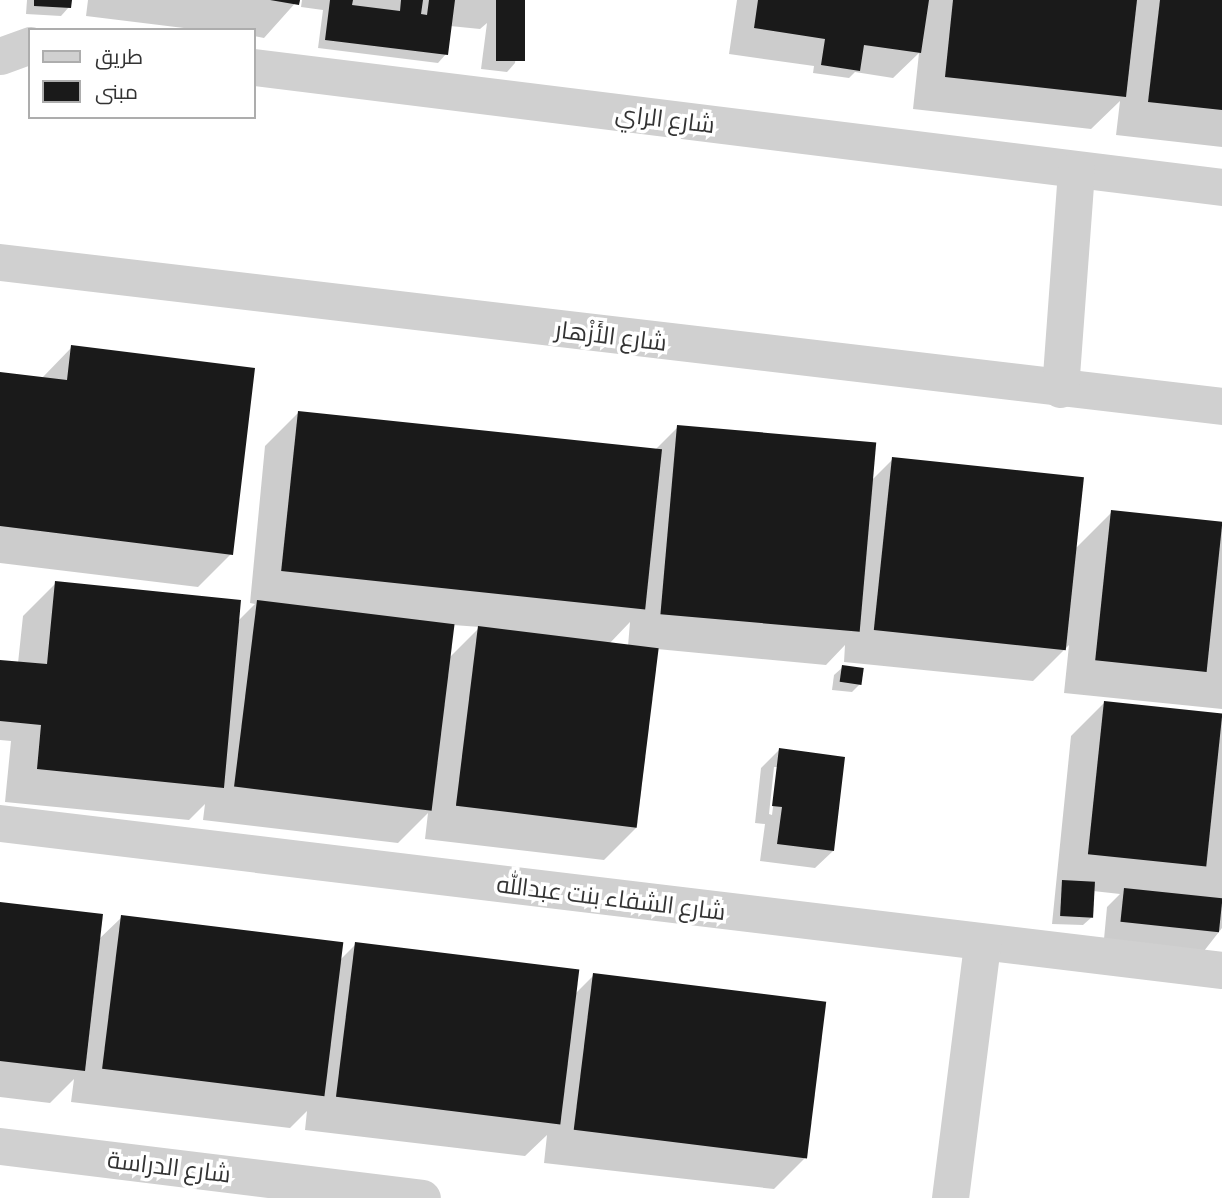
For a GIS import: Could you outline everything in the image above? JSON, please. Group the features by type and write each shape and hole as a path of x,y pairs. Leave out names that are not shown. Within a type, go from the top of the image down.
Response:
{"street":[{"path":"0,56 28,46"},
{"name":"شارع الراي","path":"256,67 1222,187"},
{"path":"1060,389 1076,171"},
{"name":"شارع الأَزْهار","path":"0,262 1222,406"},
{"name":"شارع الشفاء بنت عبدالله","path":"0,823 1222,970"},
{"path":"950,1198 982,943"},
{"name":"شارع الدراسة","path":"0,1146 422,1198"}],"building":[{"path":"34,0 72,0 71,8 34,6"},
{"path":"270,0 300,0 299,5"},
{"path":"330,0 353,0 352,5 400,11 401,0 423,0 421,14 427,15 429,0 455,0 448,55 325,40"},
{"path":"496,0 525,0 525,61 496,61"},
{"path":"758,0 929,0 921,53 864,45 860,71 821,65 825,39 754,28"},
{"path":"953,0 1137,0 1126,97 945,77"},
{"path":"1160,0 1222,0 1222,110 1148,102"},
{"path":"71,345 255,368 233,555 0,526 0,372 67,380"},
{"path":"298,411 662,449 645,609 281,571"},
{"path":"677,425 876,442 860,632 660,614"},
{"path":"892,457 1084,477 1066,650 874,630"},
{"path":"1111,510 1222,522 1207,672 1095,660"},
{"path":"55,581 241,600 224,788 37,769 41,725 0,721 0,660 47,664"},
{"path":"257,600 455,624 432,811 234,787"},
{"path":"478,626 659,648 637,828 456,806"},
{"path":"842,665 864,668 861,685 840,682"},
{"path":"1104,701 1222,713 1206,867 1088,854"},
{"path":"779,748 845,757 834,851 777,844 782,807 772,806"},
{"path":"1062,880 1095,882 1093,918 1060,916"},
{"path":"1124,888 1222,898 1219,932 1120,922"},
{"path":"0,902 103,914 85,1071 0,1061"},
{"path":"121,915 343,942 324,1096 102,1069"},
{"path":"355,942 579,970 560,1124 336,1097"},
{"path":"593,973 826,1002 807,1158 574,1130"}]}
